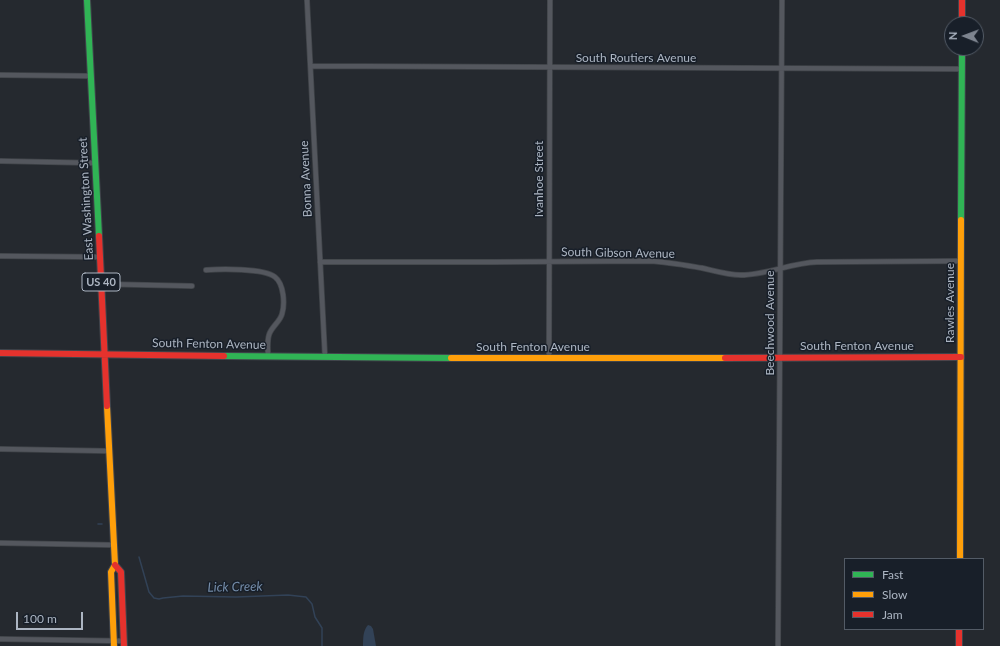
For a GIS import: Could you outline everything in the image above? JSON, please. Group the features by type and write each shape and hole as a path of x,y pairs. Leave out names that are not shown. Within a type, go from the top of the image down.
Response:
{"street":[{"name":"East Washington Street","path":"87,0 115,564 111,572 114,643"},
{"name":"Bonna Avenue","path":"307,0 326,357"},
{"name":"Ivanhoe Street","path":"549,358 550,0"},
{"name":"Beechwood Avenue","path":"778,646 782,0"},
{"path":"962,0 962,16"},
{"name":"Rawles Avenue","path":"960,558 962,56"},
{"name":"South Routiers Avenue","path":"311,66 962,69"},
{"path":"0,75 91,76"},
{"path":"0,161 95,163"},
{"path":"0,256 100,258"},
{"name":"South Gibson Avenue","path":"320,262 658,262 681,264 740,275 757,274 804,263 823,261 961,262"},
{"path":"206,270 252,270 269,274 278,280 282,288 283,313 269,334 268,356"},
{"path":"101,284 192,286"},
{"name":"South Fenton Avenue","path":"0,353 549,358 960,357"},
{"path":"0,449 109,451"},
{"path":"0,543 114,545"},
{"name":"East Washington Street","path":"115,564 121,572 124,643"},
{"path":"959,630 959,646"},
{"path":"0,639 124,643"}],"water":[{"path":"368,625 373,629 376,646 363,646 364,632"}],"waterway":[{"name":"Lick Creek","path":"139,557 149,592 154,598 159,599 183,596 236,597 288,595 306,597 312,604 315,617 322,628 322,646"}],"traffic: fast":[{"path":"87,0 99,236"},
{"path":"961,220 962,56"},
{"path":"224,356 451,358"}],"traffic: slow":[{"path":"960,558 961,220"},
{"path":"451,358 725,358"},
{"path":"107,406 115,565 111,572 114,646"}],"traffic: jam":[{"path":"962,0 962,16"},
{"path":"99,236 107,406"},
{"path":"0,353 224,356"},
{"path":"725,358 961,357"},
{"path":"115,565 121,572 124,646"},
{"path":"959,630 959,646"}]}
